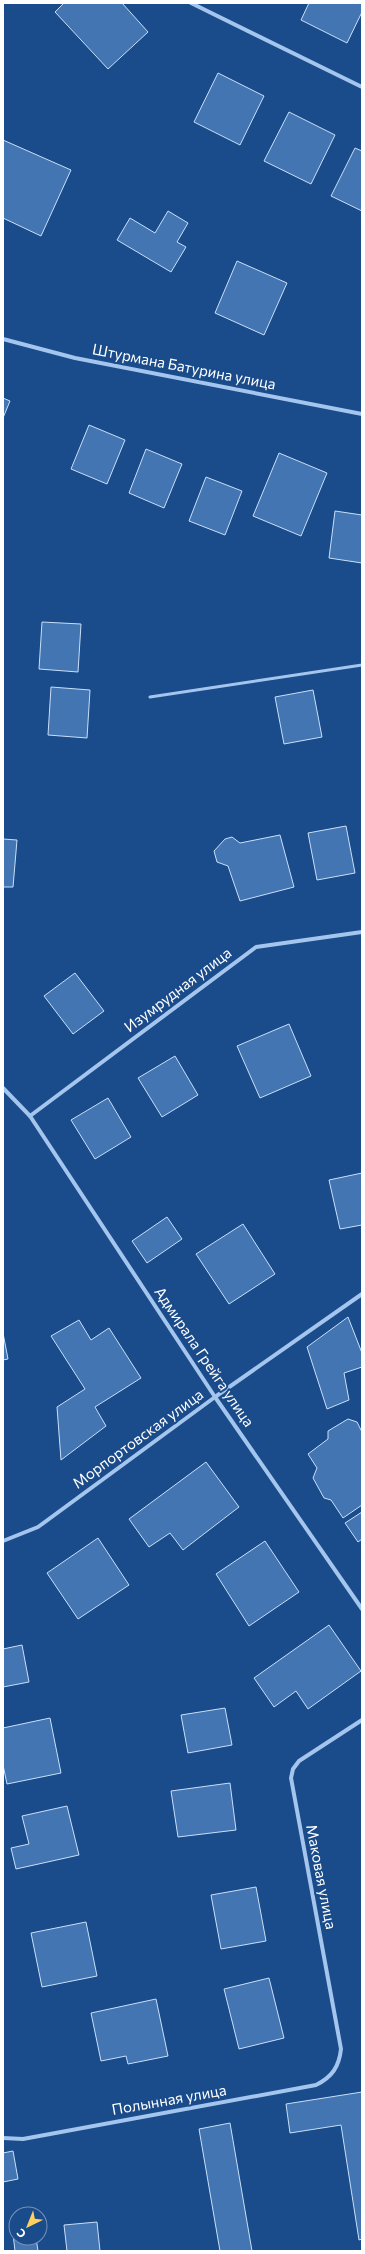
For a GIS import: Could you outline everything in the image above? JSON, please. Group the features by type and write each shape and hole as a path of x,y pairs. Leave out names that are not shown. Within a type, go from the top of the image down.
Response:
{"street":[{"path":"191,3 362,87"},
{"name":"Штурмана Батурина улица","path":"3,339 76,358 362,414"},
{"name":"Изумрудная улица","path":"30,1116 256,947 362,932"},
{"name":"Адмирала Грейга улица","path":"3,1088 30,1116 215,1397 362,1609"},
{"name":"Морпортовская улица","path":"3,1541 38,1527 215,1397 362,1294"},
{"name":"Маковая улица","path":"334,2071 340,2061 341,2049 291,1778 299,1761 362,1720"},
{"name":"Полынная улица","path":"3,2138 23,2139 316,2085 326,2080 334,2071"}],"lane":[{"path":"150,697 362,664"}],"building":[{"path":"64,3 122,3 148,32 108,69 55,12"},
{"path":"309,3 362,3 362,12 347,43 301,20"},
{"path":"218,73 264,96 240,145 194,122"},
{"path":"289,112 335,135 311,184 264,161"},
{"path":"3,140 71,170 41,236 3,218"},
{"path":"355,148 362,151 362,211 331,196"},
{"path":"168,211 188,223 177,242 186,247 171,272 117,240 130,218 155,233"},
{"path":"237,261 287,283 264,335 215,313"},
{"path":"3,398 10,401 3,418"},
{"path":"89,425 125,440 107,484 71,469"},
{"path":"146,449 182,464 164,508 129,493"},
{"path":"279,453 327,473 301,536 253,516"},
{"path":"206,477 242,491 225,535 189,521"},
{"path":"335,511 362,515 362,563 329,558"},
{"path":"42,622 81,624 78,672 39,669"},
{"path":"51,687 90,690 87,738 48,735"},
{"path":"313,690 322,737 284,744 275,697"},
{"path":"346,826 355,873 317,880 308,833"},
{"path":"280,835 294,887 240,901 228,866 217,862 214,851 225,839 232,837 240,843"},
{"path":"3,839 17,840 13,887 3,887"},
{"path":"75,973 104,1011 73,1034 44,996"},
{"path":"289,1024 311,1076 260,1098 237,1046"},
{"path":"175,1056 198,1095 162,1117 138,1078"},
{"path":"108,1098 131,1137 95,1159 71,1120"},
{"path":"362,1173 362,1225 340,1229 329,1180"},
{"path":"167,1217 182,1239 147,1263 132,1241"},
{"path":"243,1224 275,1274 229,1304 196,1254"},
{"path":"348,1317 362,1353 362,1367 344,1373 349,1400 327,1409 307,1347"},
{"path":"79,1320 91,1340 109,1328 141,1378 95,1407 106,1426 61,1460 57,1407 85,1389 51,1336"},
{"path":"3,1333 8,1359 3,1360"},
{"path":"348,1419 357,1422 362,1432 362,1505 343,1518 331,1500 324,1498 313,1478 317,1468 308,1454 328,1439 328,1431"},
{"path":"206,1462 239,1507 183,1550 170,1533 149,1547 129,1519"},
{"path":"362,1512 362,1539 358,1542 345,1523"},
{"path":"98,1538 129,1585 78,1619 47,1573"},
{"path":"265,1541 299,1592 249,1626 216,1574"},
{"path":"329,1625 361,1671 308,1709 296,1691 274,1707 254,1678"},
{"path":"22,1645 29,1682 3,1687 3,1649"},
{"path":"225,1708 232,1745 188,1753 181,1715"},
{"path":"50,1718 61,1773 7,1784 3,1765 3,1728"},
{"path":"230,1783 236,1830 178,1837 171,1791"},
{"path":"67,1806 79,1855 16,1869 11,1848 29,1844 22,1816"},
{"path":"256,1887 266,1941 221,1949 211,1895"},
{"path":"86,1922 97,1976 42,1987 31,1933"},
{"path":"269,1978 284,2038 239,2049 224,1989"},
{"path":"156,1999 168,2056 128,2064 126,2056 101,2061 91,2013"},
{"path":"362,2092 362,2239 359,2240 341,2125 290,2133 286,2104"},
{"path":"230,2123 252,2251 220,2251 199,2129"},
{"path":"13,2151 18,2179 3,2182 3,2153"},
{"path":"97,2222 100,2251 67,2251 64,2225"},
{"path":"14,2246 37,2246 38,2251 15,2251"}]}
